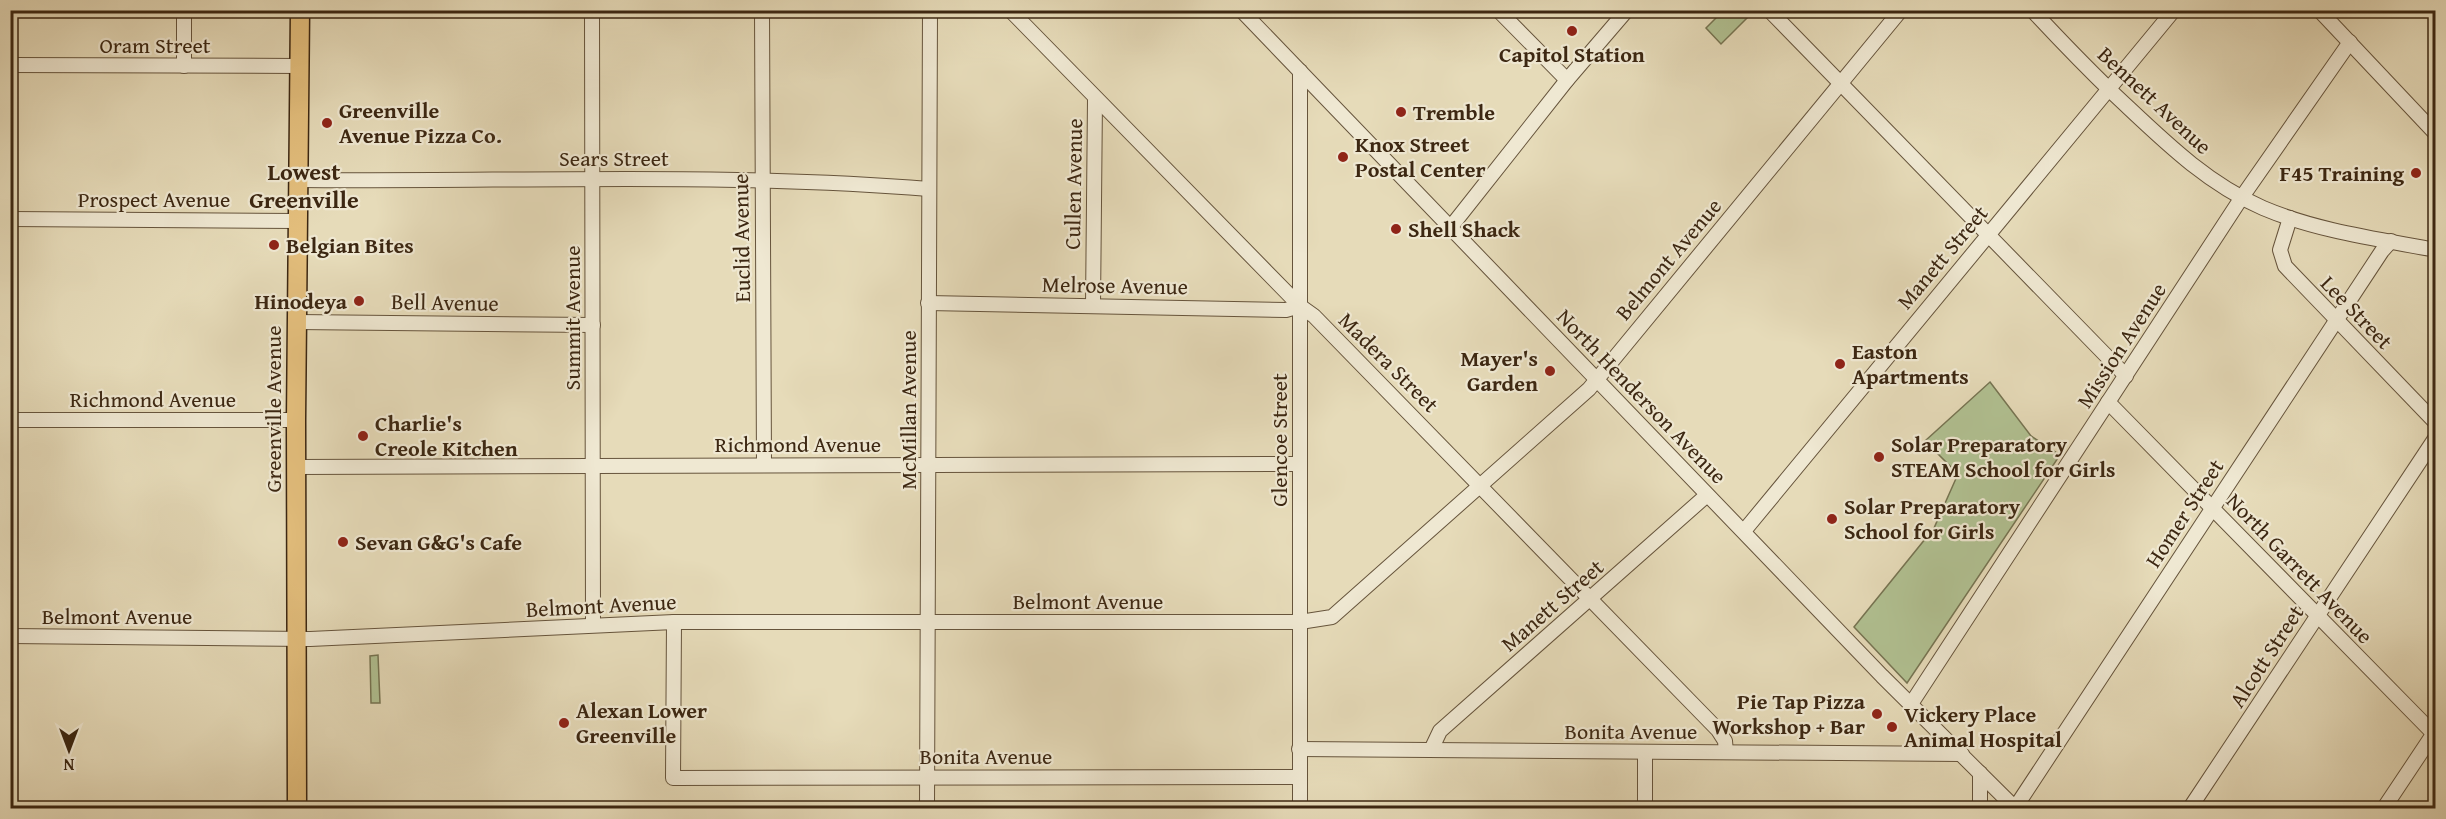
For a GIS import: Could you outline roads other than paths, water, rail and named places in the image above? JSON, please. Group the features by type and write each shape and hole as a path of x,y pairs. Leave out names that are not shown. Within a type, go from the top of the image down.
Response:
{"main road":[{"name":"Greenville Avenue","path":"297,808 296,420 300,10"}],"street":[{"path":"10,16 12,10"},
{"path":"184,10 184,66"},
{"name":"Summit Avenue","path":"591,10 593,625"},
{"name":"Euclid Avenue","path":"762,10 764,465"},
{"name":"McMillan Avenue","path":"927,808 930,10"},
{"name":"Madera Street","path":"1010,10 1300,306 1314,316 1718,730 1725,741 1726,752"},
{"name":"North Henderson Avenue","path":"1241,10 1597,377 1707,495 2015,808"},
{"path":"1498,10 1568,80"},
{"path":"1450,228 1627,10"},
{"path":"1769,10 2126,376"},
{"name":"Belmont Avenue","path":"10,636 298,638 674,622 1300,622 1332,617 1589,389 1901,10"},
{"name":"Bennett Avenue","path":"2032,10 2109,89 2184,160 2242,197 2290,218 2391,242 2436,250"},
{"name":"Manett Street","path":"1744,531 2174,10"},
{"path":"2319,10 2436,134"},
{"name":"Mission Avenue","path":"1911,704 2242,197 2350,42"},
{"name":"Oram Street","path":"10,65 300,66"},
{"name":"Glencoe Street","path":"1300,71 1300,808"},
{"name":"Cullen Avenue","path":"1093,306 1095,99"},
{"name":"Sears Street","path":"298,180 762,179 846,182 929,189"},
{"name":"Lee Street","path":"2290,218 2282,243 2281,258 2337,322 2436,423"},
{"name":"Prospect Avenue","path":"10,219 297,221"},
{"name":"Homer Street","path":"2015,808 2382,251 2391,242"},
{"name":"Melrose Avenue","path":"928,303 1289,310 1300,306"},
{"name":"Bell Avenue","path":"297,322 592,325"},
{"name":"North Garrett Avenue","path":"2108,402 2213,507 2316,617 2435,734"},
{"name":"Richmond Avenue","path":"10,420 296,420"},
{"name":"Alcott Street","path":"2190,808 2436,437"},
{"name":"Richmond Avenue","path":"296,467 1299,464"},
{"name":"Manett Street","path":"1431,750 1440,731 1707,495"},
{"name":"Bonita Avenue","path":"674,622 673,778 1300,777"},
{"path":"2384,808 2435,734"},
{"name":"Bonita Avenue","path":"1299,749 1962,754"},
{"path":"1645,752 1645,808"},
{"path":"1980,773 1980,808"}],"place":[{"name":"Capitol Station","path":"1572,31"},
{"name":"Tremble","path":"1401,112"},
{"name":"Greenville Avenue Pizza Co.","path":"327,123"},
{"name":"Knox Street Postal Center","path":"1343,157"},
{"name":"F45 Training","path":"2416,173"},
{"name":"Shell Shack","path":"1396,229"},
{"name":"Belgian Bites","path":"274,245"},
{"name":"Hinodeya","path":"359,301"},
{"name":"Easton Apartments","path":"1840,364"},
{"name":"Mayer's Garden","path":"1550,371"},
{"name":"Charlie's Creole Kitchen","path":"363,436"},
{"name":"Solar Preparatory STEAM School for Girls","path":"1879,457"},
{"name":"Solar Preparatory School for Girls","path":"1832,519"},
{"name":"Sevan G&G's Cafe","path":"343,542"},
{"name":"Pie Tap Pizza Workshop + Bar","path":"1877,714"},
{"name":"Alexan Lower Greenville","path":"564,723"},
{"name":"Vickery Place Animal Hospital","path":"1892,727"}],"district":[{"name":"Lowest Greenville","path":"304,186"}]}
